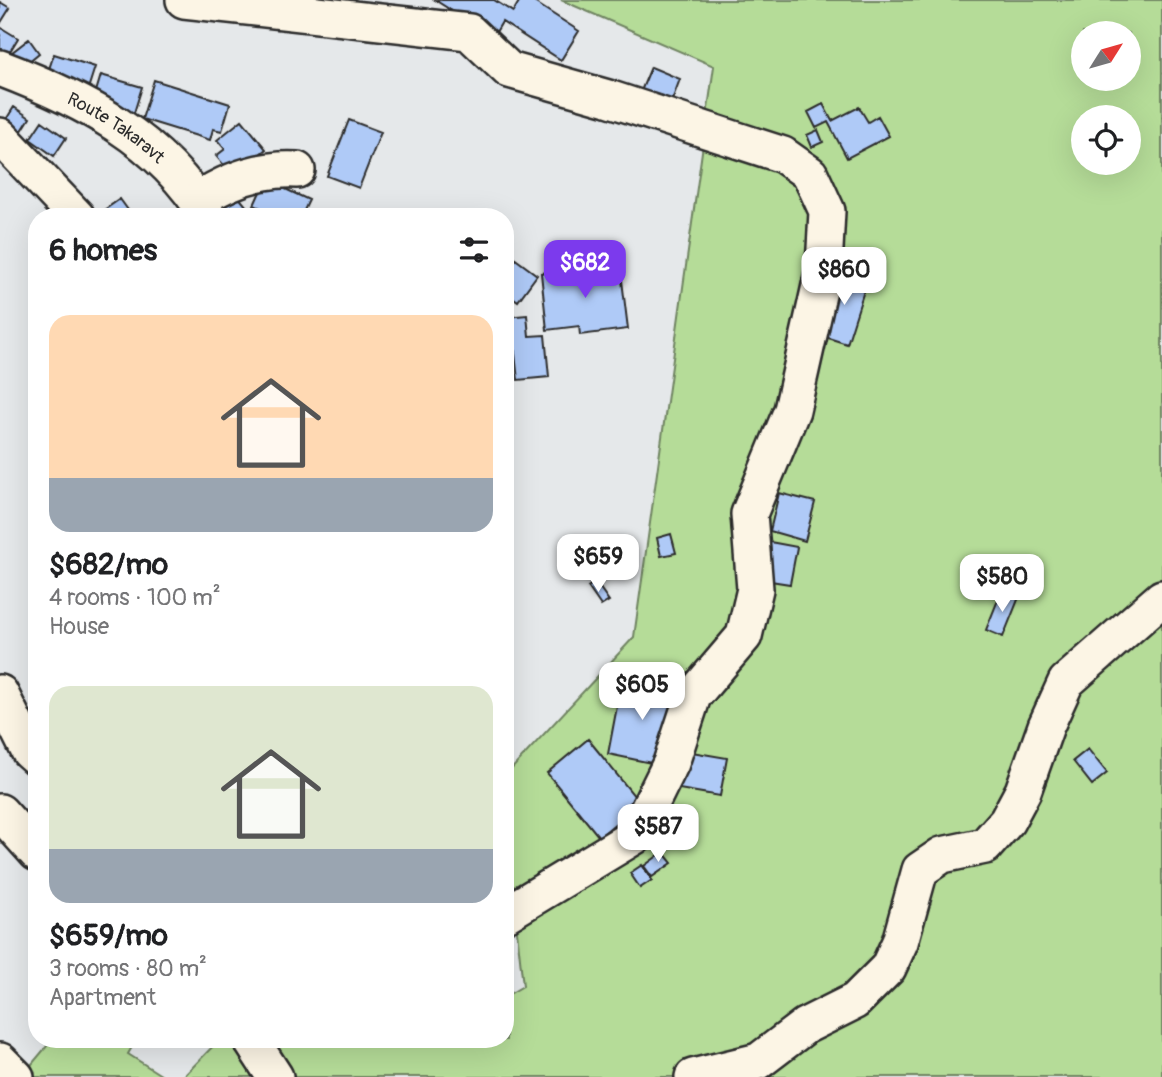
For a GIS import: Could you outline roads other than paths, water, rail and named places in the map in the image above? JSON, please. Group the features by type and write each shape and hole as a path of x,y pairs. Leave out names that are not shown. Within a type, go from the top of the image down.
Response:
{"street":[{"path":"184,0 469,32 509,70 608,98 783,155 810,174 827,211 824,268 792,410 749,514 755,589 744,636 693,696 671,762 635,836 514,909"},
{"name":"Route Takaravt","path":"0,68 51,88 138,136 189,186 202,208"},
{"path":"0,136 68,208"},
{"path":"204,208 216,188 270,169 297,170"},
{"path":"693,1077 759,1061 805,1026 855,1001 888,968 900,942 920,870 942,855 985,845 1007,821 1023,791 1046,726 1066,682 1162,598"},
{"path":"0,693 28,749"},
{"path":"0,812 28,843"},
{"path":"256,1048 275,1077"},
{"path":"0,1061 16,1077"}]}
